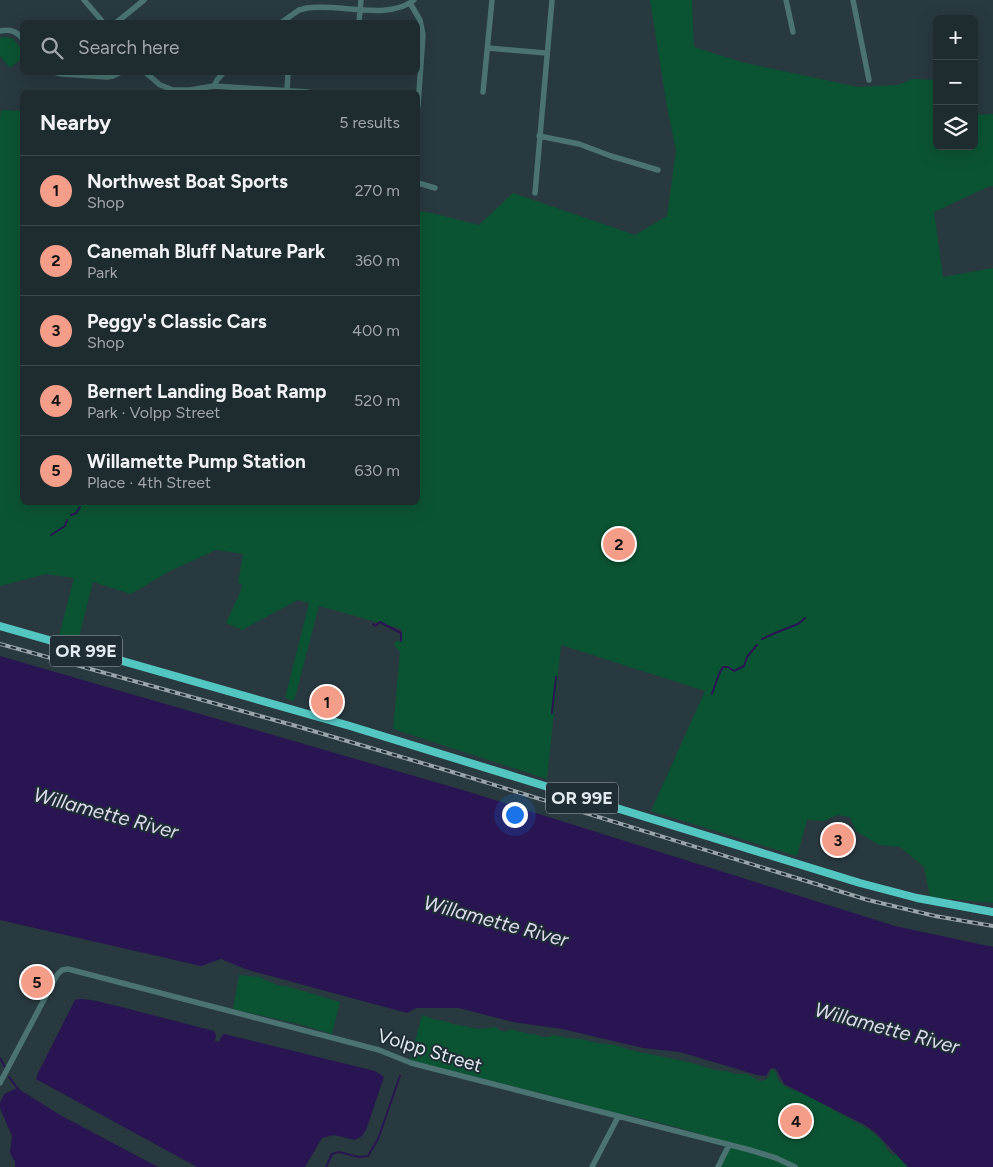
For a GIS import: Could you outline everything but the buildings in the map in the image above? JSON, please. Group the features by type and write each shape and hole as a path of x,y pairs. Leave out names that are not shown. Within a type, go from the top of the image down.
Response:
{"highway":[{"name":"OR 99E","path":"0,626 350,726 860,883 918,898 993,912"}],"street":[{"path":"84,0 101,20"},
{"path":"119,20 144,0"},
{"path":"359,20 361,0"},
{"path":"483,92 492,0"},
{"path":"535,193 552,0"},
{"path":"786,0 793,32"},
{"path":"853,0 868,80"},
{"path":"290,20 299,10 312,7 390,10 412,2 420,20 423,35 419,90"},
{"path":"0,31 14,31 20,36"},
{"path":"488,48 546,53"},
{"path":"77,75 106,77 115,75"},
{"path":"148,75 166,88 180,90 214,86 272,90"},
{"path":"214,86 216,80 221,75"},
{"path":"287,90 288,75"},
{"path":"539,136 578,144 658,170"},
{"path":"420,184 435,188"},
{"name":"Volpp Street","path":"0,1083 57,975 62,970 68,969 379,1050 411,1063 730,1145 776,1158 795,1167"},
{"path":"592,1167 618,1117"},
{"path":"718,1167 730,1145"}],"green space":[{"path":"650,0 692,0 694,47 741,62 858,87 898,85 912,79 933,80 933,150 978,150 978,115 993,114 993,186 934,212 943,277 993,268 993,903 930,897 924,867 900,847 879,845 856,831 850,817 837,815 824,821 807,820 797,856 651,811 705,691 561,645 547,779 393,729 400,652 394,645 396,641 401,641 402,629 319,606 294,701 285,698 309,603 298,600 242,630 226,623 241,590 242,584 238,583 243,554 216,550 168,572 131,594 93,582 78,641 59,636 74,578 46,574 0,586 1,110 20,111 20,505 420,505 420,211 479,225 513,193 635,235 667,216 676,151"},
{"path":"2,37 12,38 20,47 20,60 10,68 0,56 0,39"},
{"path":"239,975 259,977 277,985 340,1002 332,1034 299,1024 233,1009"},
{"path":"422,1015 436,1020 479,1029 496,1027 506,1031 513,1029 518,1032 544,1037 553,1035 615,1045 715,1070 746,1074 760,1081 769,1077 771,1070 774,1070 779,1081 786,1087 806,1095 870,1130 880,1139 887,1150 894,1156 895,1153 908,1167 715,1167 727,1142 673,1126 628,1115 616,1115 587,1105 410,1060"}],"water":[{"name":"Willamette River","path":"0,656 466,791 895,926 993,947 993,1167 908,1167 876,1133 865,1125 784,1084 776,1069 773,1068 770,1069 766,1076 757,1075 680,1052 643,1048 562,1029 513,1022 459,1008 416,1008 407,1013 245,969 221,959 201,966 0,920"},
{"path":"75,1000 92,1000 214,1031 216,1035 215,1041 219,1042 224,1034 375,1071 384,1077 366,1130 362,1136 355,1140 334,1135 322,1138 305,1167 197,1167 36,1079"},
{"path":"17,1088 60,1115 158,1167 15,1167 15,1162 10,1153 12,1136 0,1108 0,1103 4,1094"}],"waterway":[{"path":"71,515 76,513 80,507"},
{"path":"51,535 65,526 67,520"},
{"path":"762,639 798,624 805,618"},
{"path":"373,624 375,626 380,622 401,633 401,641"},
{"path":"712,694 723,667 728,667 734,671 744,666 747,657 757,645"},
{"path":"552,713 556,677"},
{"path":"0,1058 5,1067"},
{"path":"326,1167 332,1154 339,1152 359,1157 368,1156 378,1139 400,1076"},
{"path":"9,1077 18,1089"}],"railway":[{"path":"0,644 296,726 449,771 868,900 935,916 993,926"}],"place":[{"name":"Canemah Bluff Nature Park","path":"619,544"},
{"name":"Northwest Boat Sports","path":"327,702"},
{"name":"Peggy's Classic Cars","path":"838,840"},
{"name":"Willamette Pump Station","path":"37,982"},
{"name":"Bernert Landing Boat Ramp","path":"796,1121"}]}
